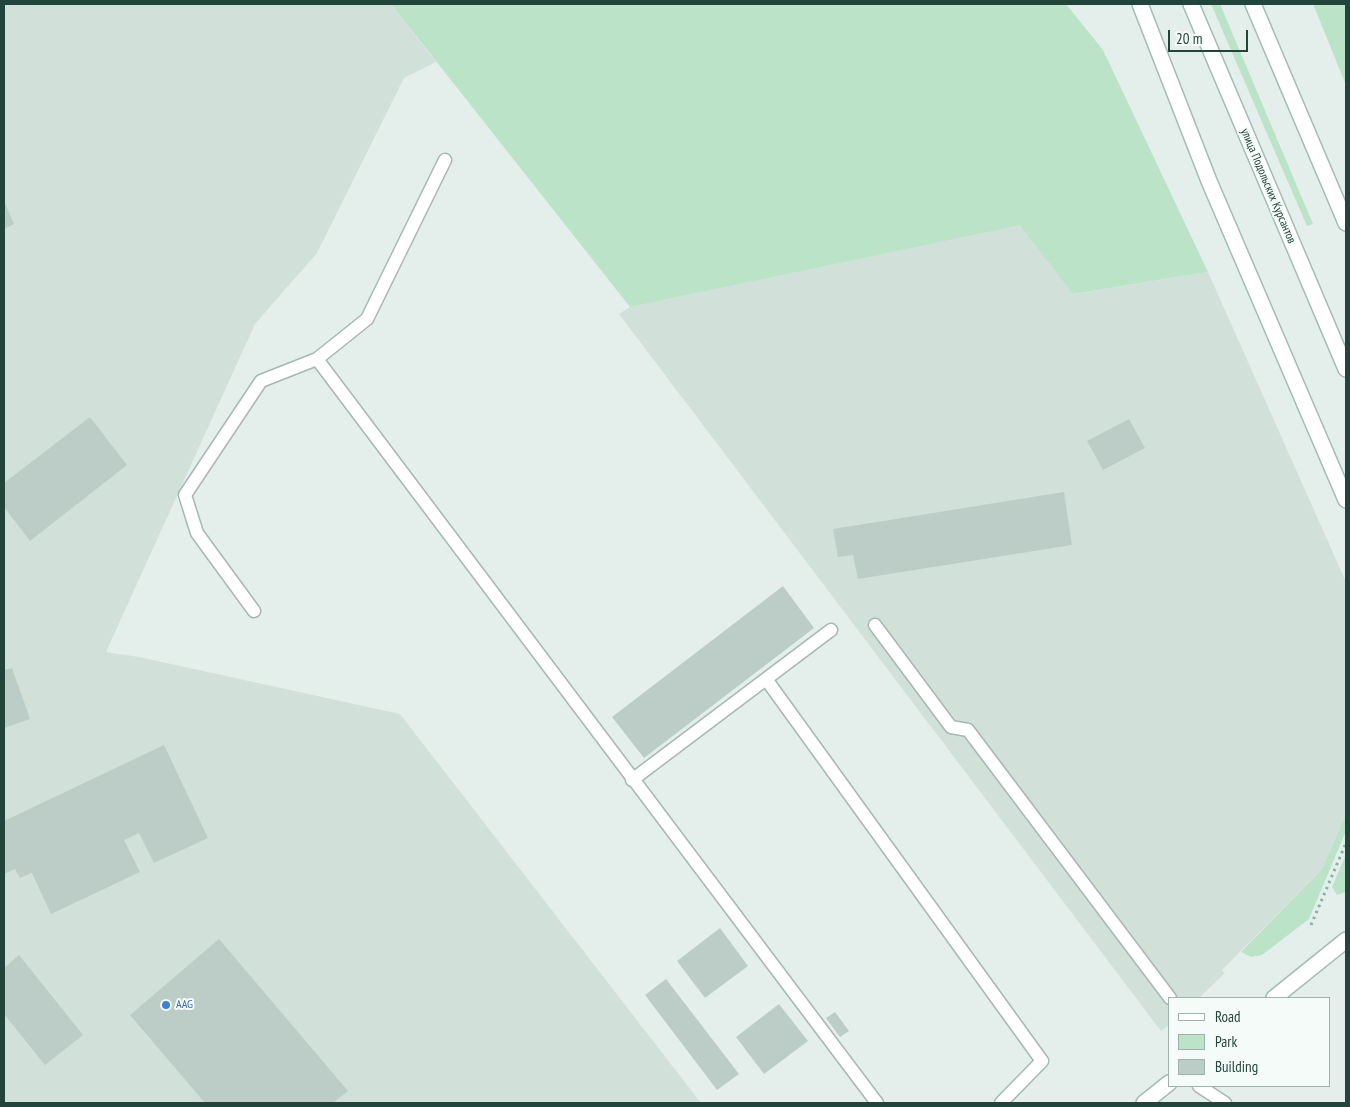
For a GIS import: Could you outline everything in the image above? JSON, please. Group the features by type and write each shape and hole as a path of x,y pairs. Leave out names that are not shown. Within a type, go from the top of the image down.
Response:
{"main road":[{"path":"1140,4 1209,181 1346,500"},
{"name":"улица Подольских Курсантов","path":"1190,4 1346,369"},
{"path":"1253,4 1346,223"},
{"path":"1275,997 1346,940"},
{"path":"1144,1103 1168,1084"}],"lane":[{"path":"254,611 198,533 185,495 261,381 317,359 367,318 445,160"},
{"path":"317,359 632,780 877,1103"},
{"path":"875,625 951,727 968,730 1169,997"},
{"path":"632,780 831,630"},
{"path":"766,679 1042,1061 1001,1103"},
{"path":"1201,1087 1225,1103"}],"path":[{"path":"1312,925 1346,843"}],"shaded area":[{"path":"4,4 391,4 436,62 404,78 317,253 255,324 106,652 139,657 400,714 701,1103 4,1103"},
{"path":"1021,224 1074,294 1208,272 1346,582 1346,814 1322,869 1222,970 1225,973 1200,997 1168,997 1168,1026 1161,1031 619,314 630,307"}],"green space":[{"path":"391,4 1066,4 1103,50 1208,272 1073,294 1020,225 630,307"},
{"path":"1211,4 1220,4 1313,224 1307,226"},
{"path":"1313,4 1346,4 1346,85"},
{"path":"1346,814 1346,831 1309,919 1262,955 1251,957 1241,952 1322,869"},
{"path":"1346,854 1346,892 1337,895 1332,887"}],"building":[{"path":"4,201 14,224 4,229"},
{"path":"90,417 127,465 30,541 4,507 4,483"},
{"path":"1129,419 1145,448 1103,470 1087,441"},
{"path":"1064,492 1072,545 858,579 853,555 838,557 833,529"},
{"path":"783,586 814,628 644,758 612,717"},
{"path":"12,668 30,719 4,728 4,670"},
{"path":"164,745 208,838 154,863 139,833 124,840 140,872 51,914 32,873 20,878 15,869 4,874 4,821"},
{"path":"720,928 748,966 705,998 677,961"},
{"path":"219,939 348,1091 333,1103 205,1103 130,1015"},
{"path":"19,955 83,1035 45,1065 4,1014 4,968"},
{"path":"666,979 739,1074 717,1090 645,995"},
{"path":"779,1004 808,1041 764,1074 736,1037"},
{"path":"835,1012 849,1031 840,1037 826,1018"}],"place":[{"name":"AAG","path":"166,1005"}]}
